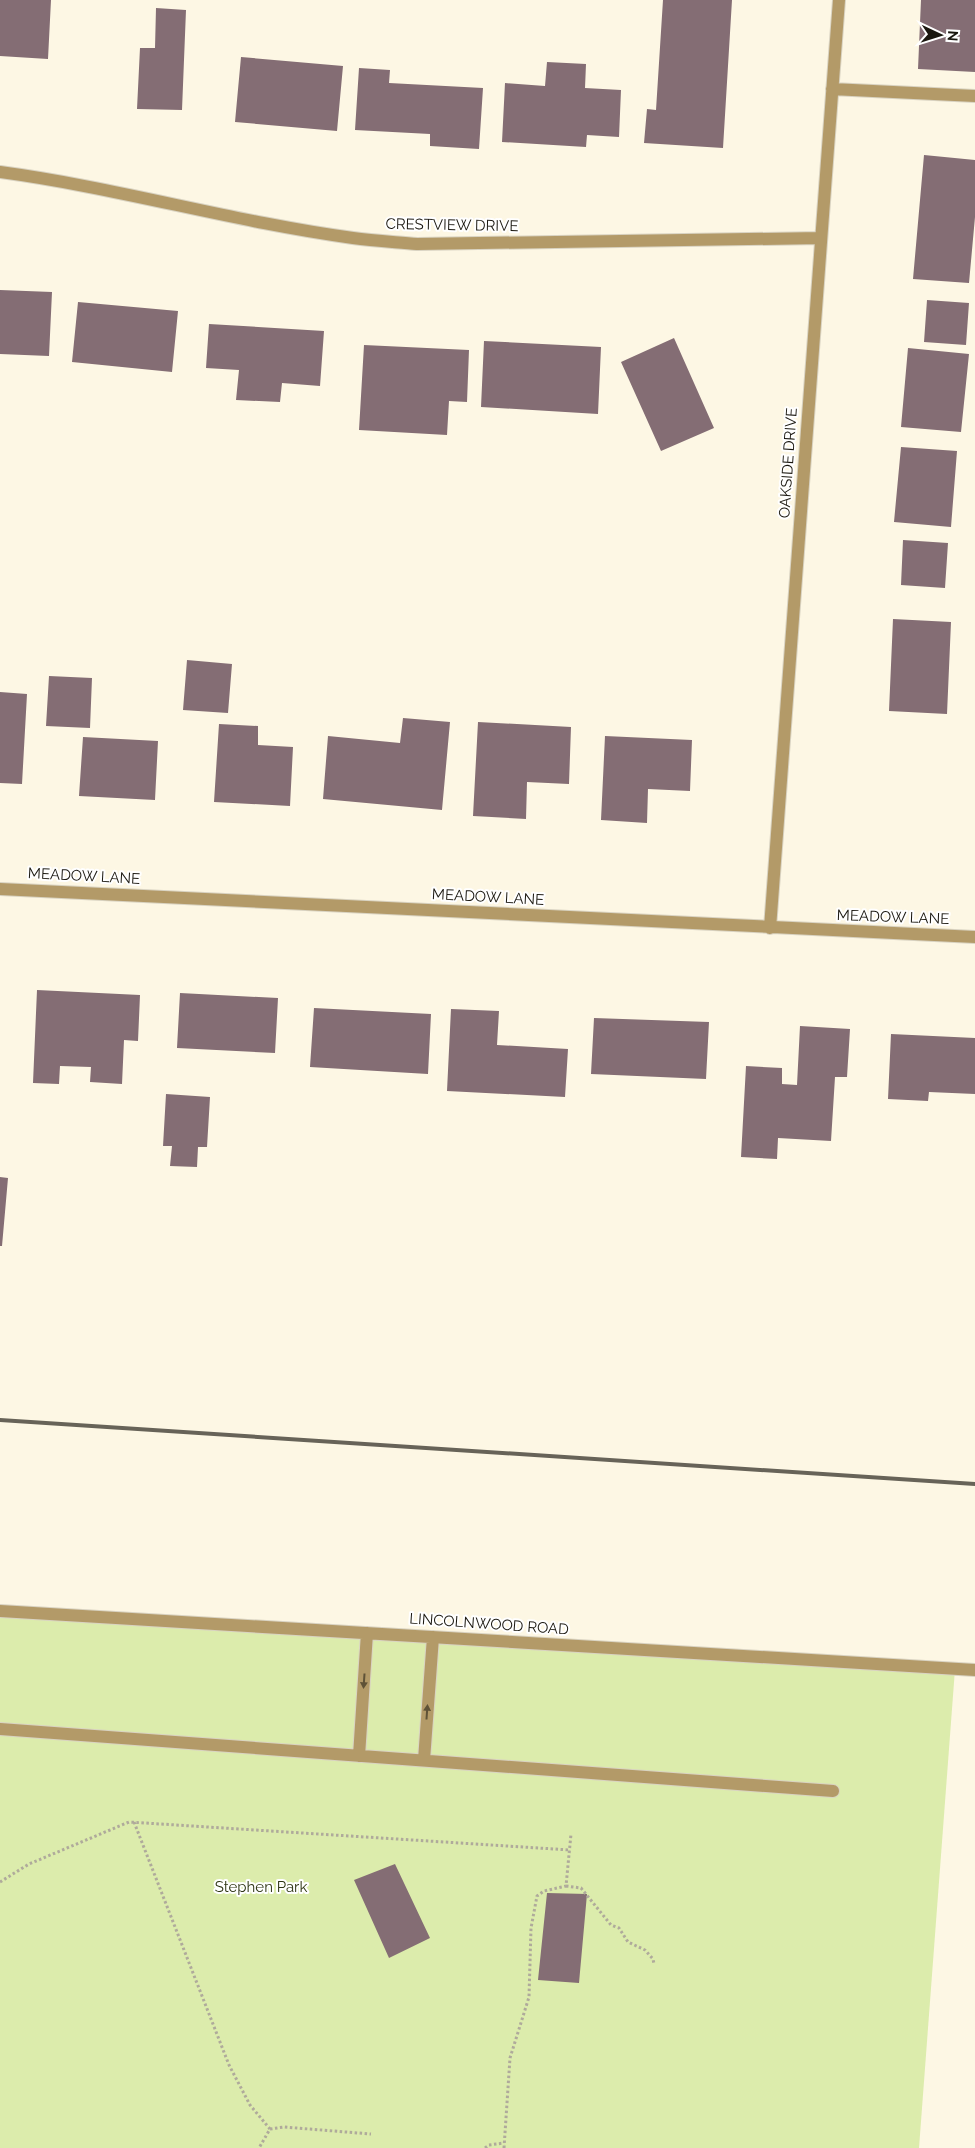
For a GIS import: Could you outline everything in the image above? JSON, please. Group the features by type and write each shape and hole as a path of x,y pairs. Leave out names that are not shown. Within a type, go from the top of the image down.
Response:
{"street":[{"name":"OAKSIDE DRIVE","path":"770,928 839,0"},
{"path":"832,89 975,96"},
{"name":"CRESTVIEW DRIVE","path":"0,172 44,178 311,231 354,238 417,244 821,238"},
{"name":"MEADOW LANE","path":"0,888 770,928 975,936"},
{"name":"LINCOLNWOOD ROAD","path":"0,1611 975,1670"},
{"path":"359,1756 367,1633"},
{"path":"424,1760 433,1637"},
{"path":"0,1729 833,1791"}],"path":[{"path":"0,1882 29,1864 129,1822 570,1850"},
{"path":"134,1822 229,2065 250,2105 270,2129"},
{"path":"566,1886 571,1834"},
{"path":"504,2148 510,2058 529,1997 531,1928 538,1896 544,1891 566,1886 581,1888 611,1925 619,1928 628,1942 645,1950 654,1964"},
{"path":"270,2129 284,2127 372,2134"},
{"path":"259,2148 270,2129"},
{"path":"485,2148 489,2145 504,2143"}],"green space":[{"name":"Stephen Park","path":"0,1611 955,1669 919,2148 0,2148"}],"building":[{"path":"0,0 51,0 48,59 0,56"},
{"path":"663,0 732,0 723,148 644,143 647,109 656,110"},
{"path":"921,0 975,0 975,72 918,69"},
{"path":"156,8 186,10 182,110 137,109 140,48 155,48"},
{"path":"241,57 343,66 337,131 235,122"},
{"path":"547,62 586,64 585,88 621,90 619,137 587,135 586,147 502,142 505,83 545,86"},
{"path":"359,68 390,70 389,83 483,88 479,149 430,146 430,134 355,130"},
{"path":"924,155 975,160 975,217 969,283 913,279"},
{"path":"0,290 52,292 49,356 0,354"},
{"path":"927,300 969,303 966,345 924,342"},
{"path":"78,302 178,311 172,372 72,362"},
{"path":"209,324 324,331 320,386 282,383 280,402 236,400 239,370 206,368"},
{"path":"674,338 714,428 661,451 621,362"},
{"path":"484,341 601,347 598,414 481,407"},
{"path":"364,345 469,350 467,402 449,401 447,435 359,430"},
{"path":"908,348 969,354 961,432 901,427"},
{"path":"901,447 957,451 951,527 894,522"},
{"path":"903,540 948,543 945,588 901,585"},
{"path":"893,619 951,622 947,714 889,711"},
{"path":"187,660 232,664 228,713 183,710"},
{"path":"49,676 92,678 90,728 46,726"},
{"path":"0,692 27,694 22,784 0,783"},
{"path":"403,718 450,722 442,810 323,799 328,736 400,743"},
{"path":"478,722 571,727 569,784 527,782 526,819 473,816"},
{"path":"219,724 258,726 258,745 293,747 290,806 214,802"},
{"path":"605,736 692,740 690,791 648,789 647,823 601,820"},
{"path":"83,737 158,741 155,800 79,796"},
{"path":"37,990 140,995 138,1041 124,1040 122,1084 90,1082 91,1067 60,1066 59,1084 33,1083"},
{"path":"180,993 278,998 275,1053 177,1048"},
{"path":"314,1008 431,1014 428,1074 310,1067"},
{"path":"451,1009 499,1011 497,1045 568,1049 565,1097 447,1091"},
{"path":"594,1018 709,1022 706,1079 591,1074"},
{"path":"800,1026 850,1029 847,1077 835,1077 831,1141 778,1138 777,1159 741,1157 746,1066 782,1068 782,1084 797,1085"},
{"path":"891,1034 975,1038 975,1094 929,1092 928,1101 888,1099"},
{"path":"166,1094 210,1097 207,1147 198,1147 197,1167 170,1166 172,1146 163,1146"},
{"path":"0,1177 8,1178 2,1246 0,1246"},
{"path":"395,1864 430,1938 389,1958 354,1880"},
{"path":"547,1893 587,1894 579,1983 538,1980"}],"railway":[{"path":"0,1420 975,1484"}]}
